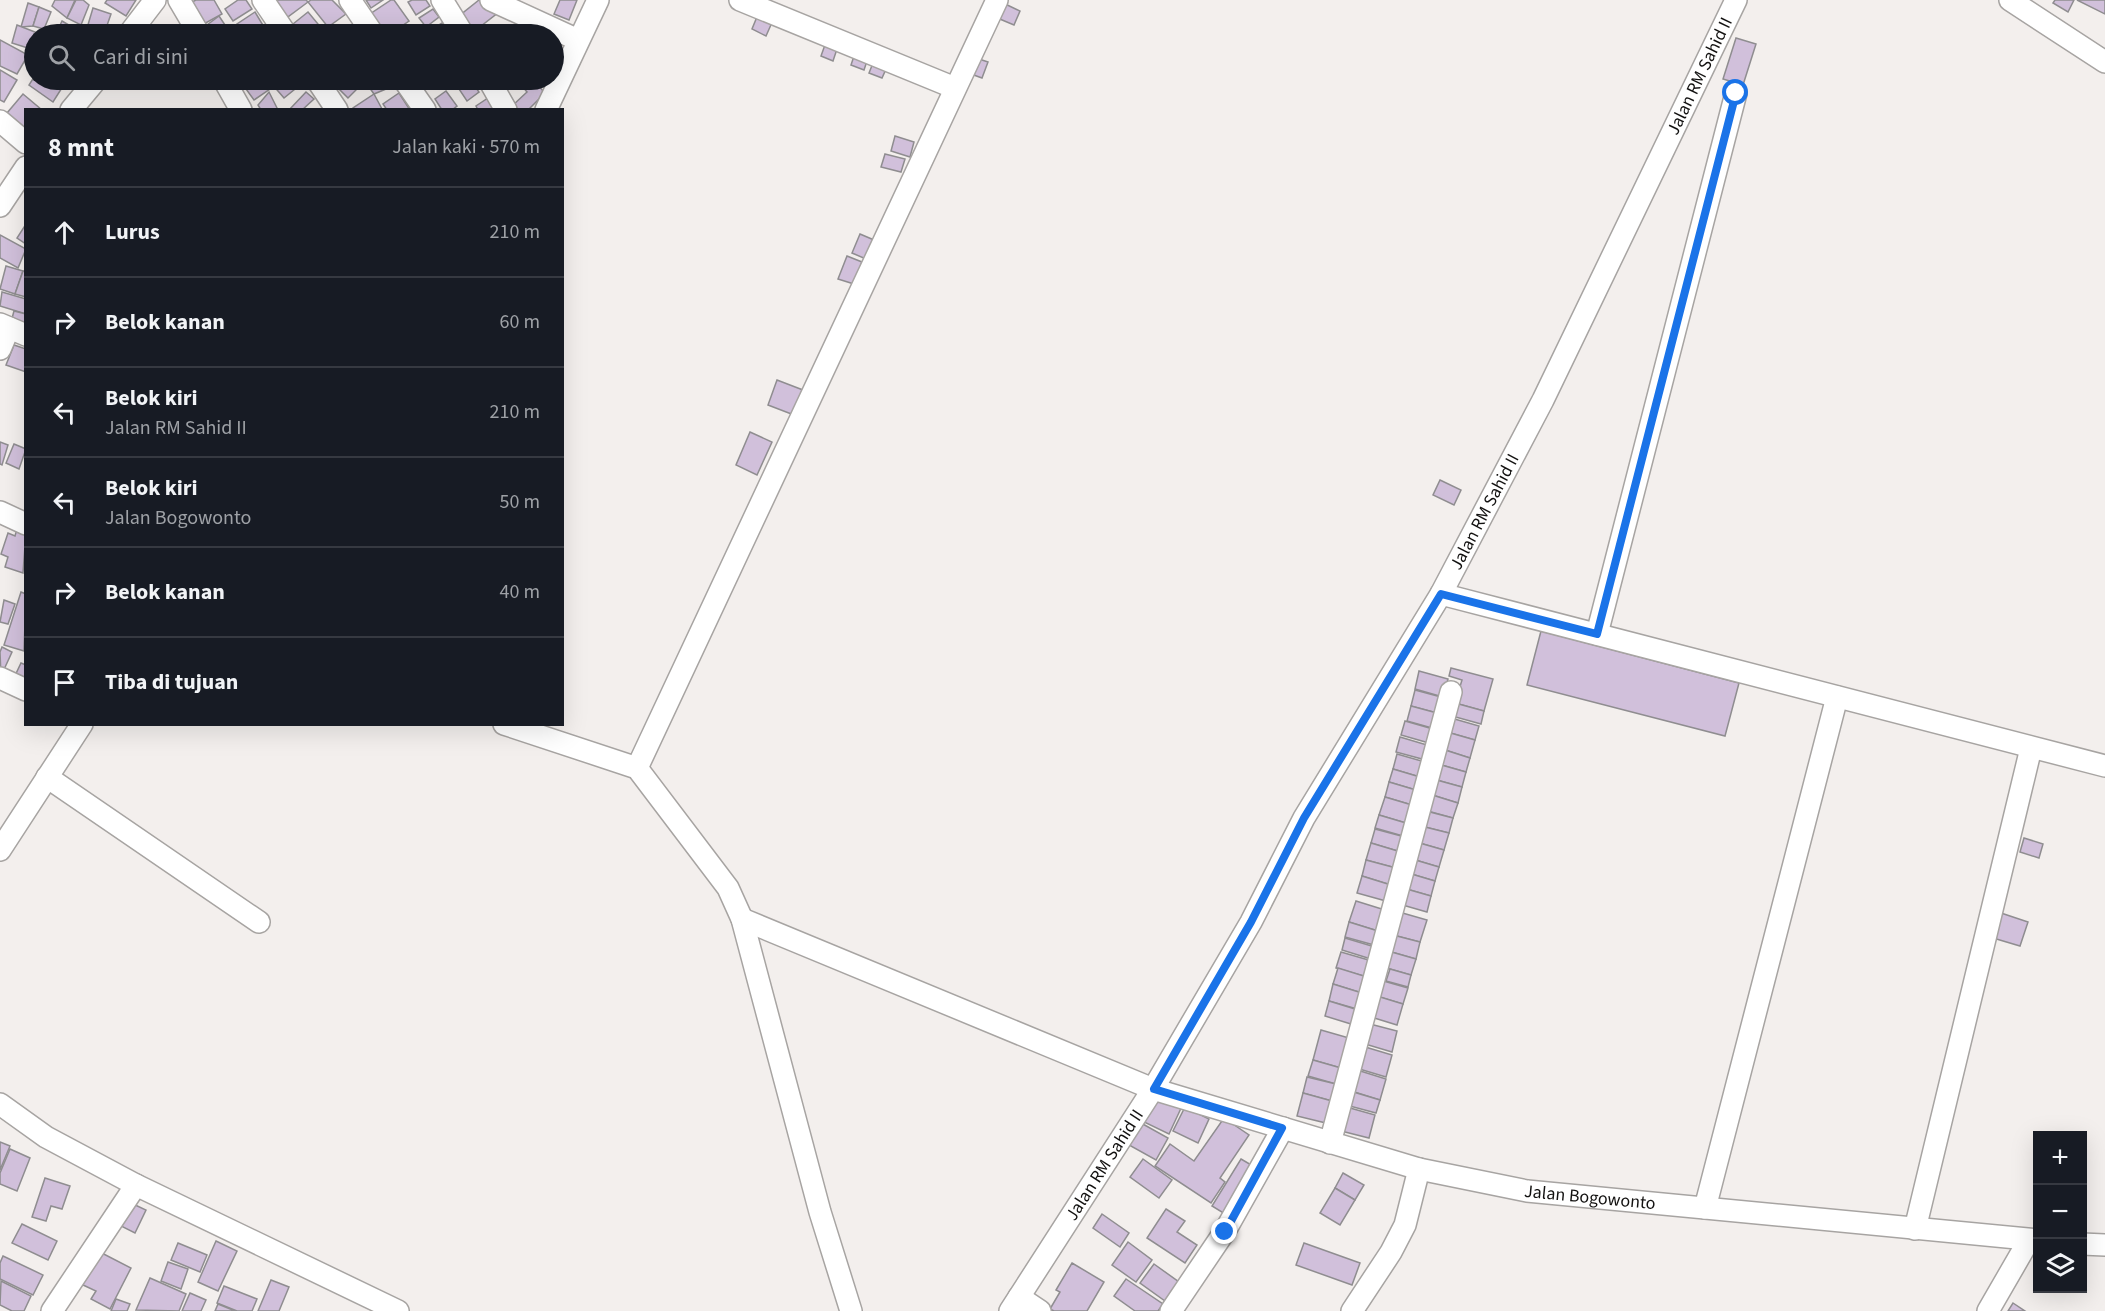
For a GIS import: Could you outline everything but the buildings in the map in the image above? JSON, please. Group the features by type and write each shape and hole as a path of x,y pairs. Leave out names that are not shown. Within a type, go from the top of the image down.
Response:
{"street":[{"path":"136,24 154,0"},
{"path":"179,0 193,24"},
{"path":"263,0 279,24"},
{"path":"350,0 366,24"},
{"path":"442,0 457,24"},
{"path":"491,0 543,24"},
{"path":"564,71 598,0"},
{"path":"741,0 955,88"},
{"path":"637,768 997,0"},
{"name":"Jalan RM Sahid II","path":"1014,1304 1154,1089 1251,922 1304,818 1441,594 1543,400 1736,0"},
{"path":"2010,0 2104,59"},
{"path":"564,34 578,40"},
{"path":"73,108 88,90"},
{"path":"230,90 240,108"},
{"path":"324,90 336,108"},
{"path":"411,90 424,108"},
{"path":"495,90 505,108"},
{"path":"547,108 555,90"},
{"path":"1597,634 1736,93"},
{"path":"0,122 24,141"},
{"path":"0,206 24,170"},
{"path":"0,349 12,329"},
{"path":"0,512 24,523"},
{"path":"1441,594 2105,766"},
{"path":"0,678 24,689"},
{"path":"1329,1143 1451,692"},
{"path":"1705,1208 1837,697"},
{"path":"0,850 81,726"},
{"path":"510,726 637,768 722,880 742,919 820,1212 851,1311"},
{"path":"1915,1228 2031,748"},
{"path":"47,777 259,922"},
{"name":"Jalan Bogowonto","path":"742,919 1154,1089 1419,1169 1527,1191 2033,1240"},
{"path":"0,1104 46,1137 136,1185 394,1310"},
{"path":"1171,1311 1225,1232 1282,1128"},
{"path":"1352,1311 1391,1252 1405,1225 1419,1169"},
{"path":"52,1311 136,1185"},
{"path":"1988,1311 2033,1240"},
{"path":"2087,1244 2105,1245"},
{"path":"1014,1304 1040,1311"}],"route":[{"path":"1225,1232 1282,1128 1154,1089 1251,922 1304,818 1441,594 1597,634 1736,93"}]}
